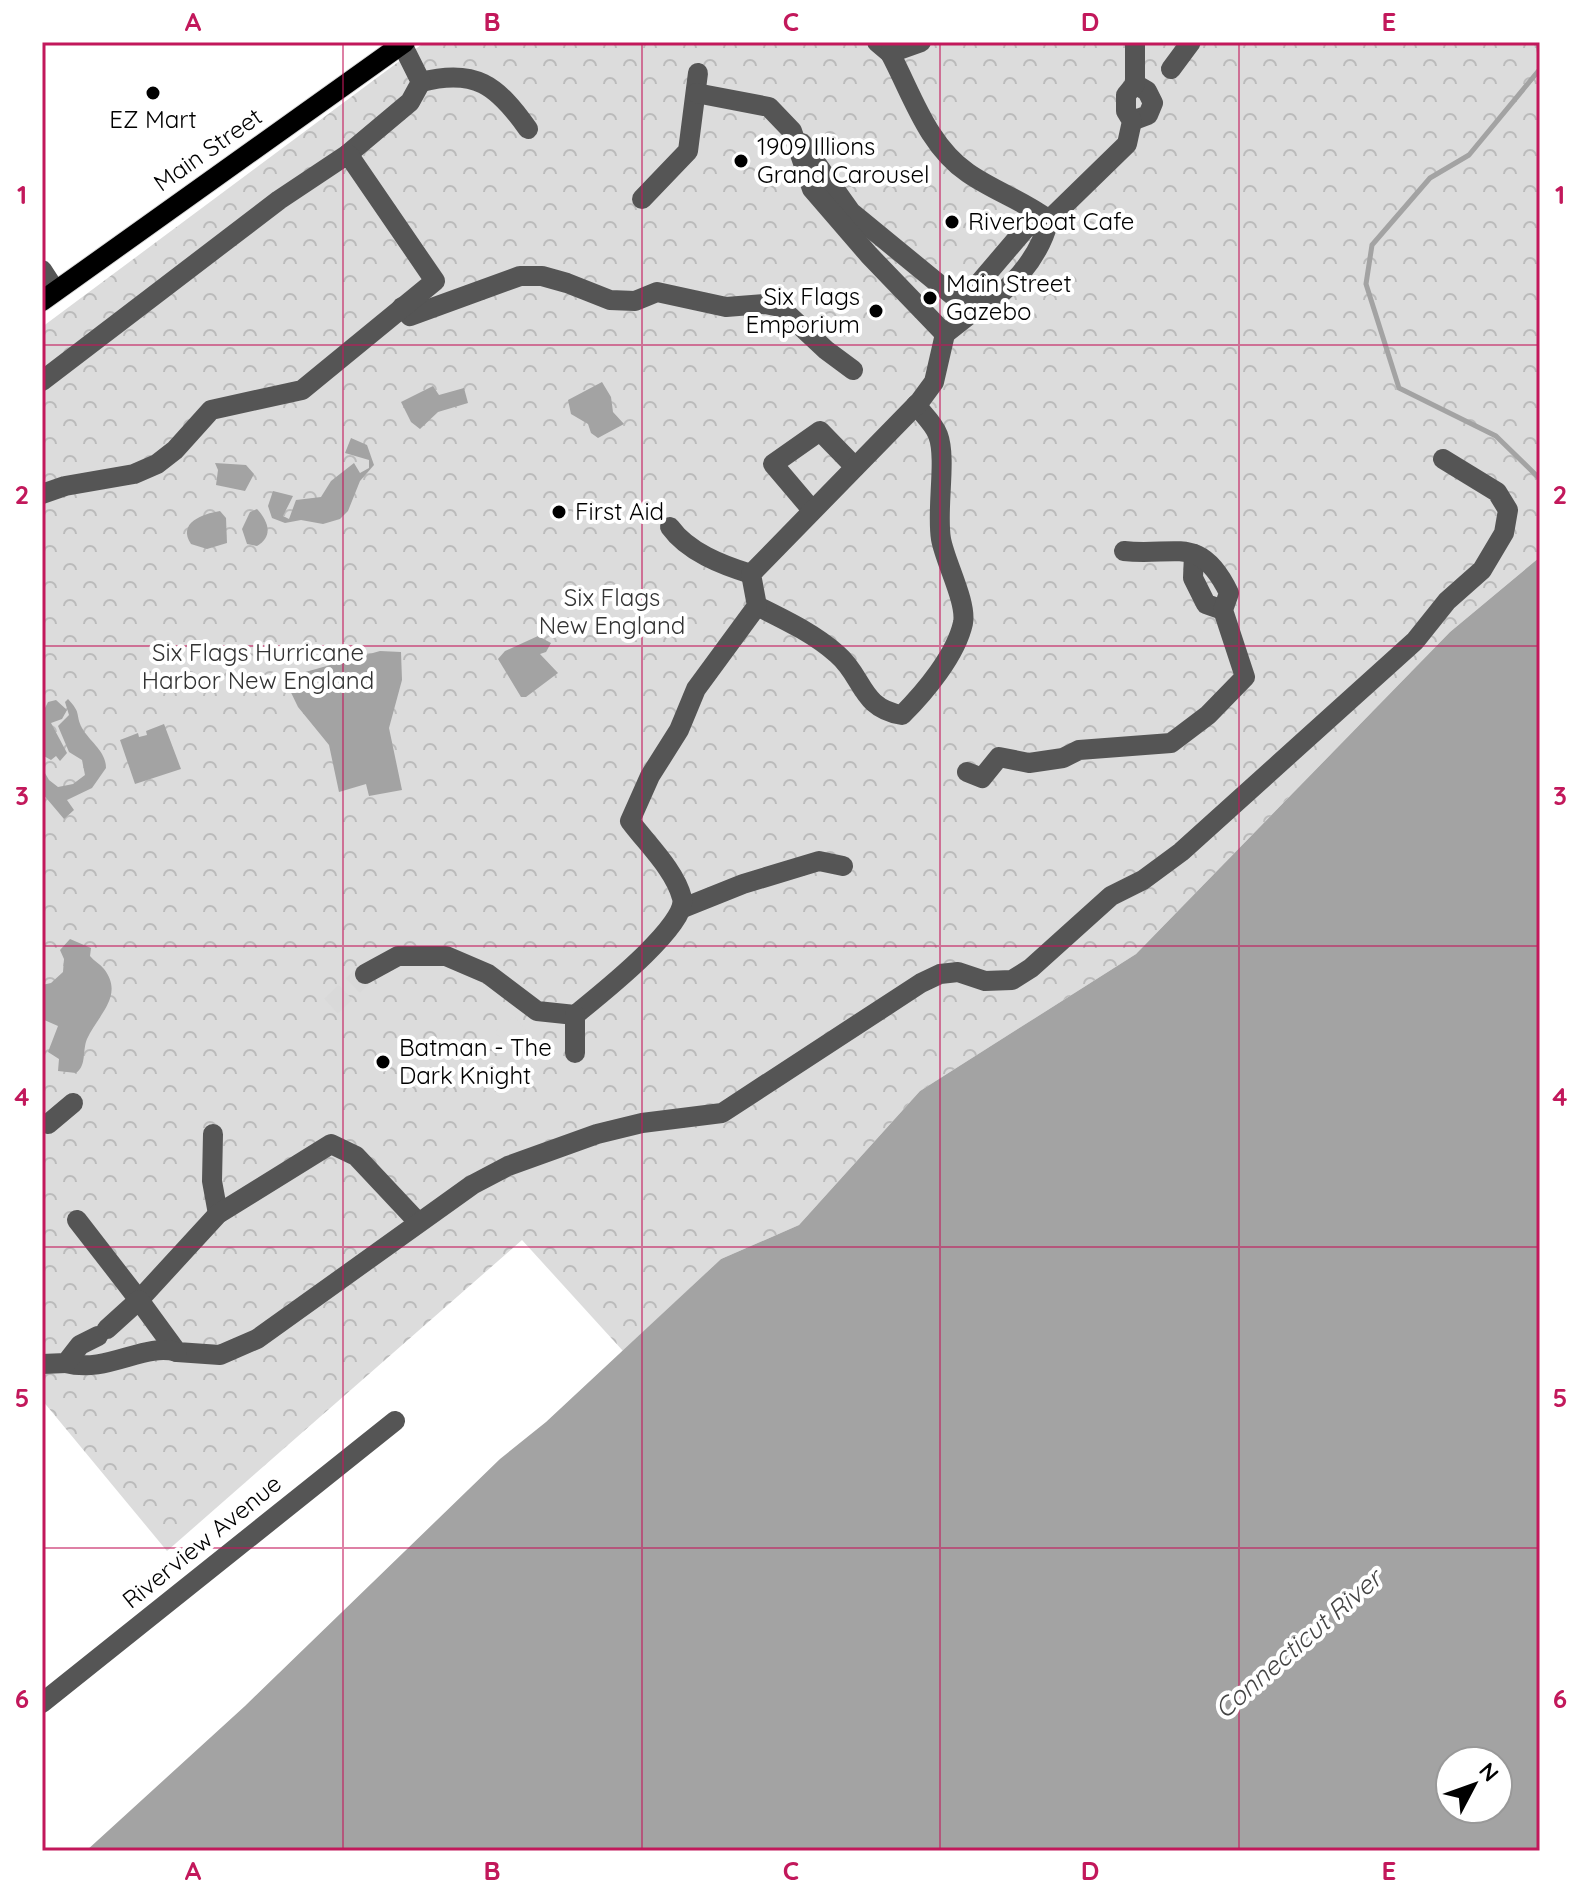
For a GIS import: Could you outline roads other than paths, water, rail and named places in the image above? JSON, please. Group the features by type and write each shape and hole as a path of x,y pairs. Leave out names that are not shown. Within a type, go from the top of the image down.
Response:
{"main road":[{"name":"Main Street","path":"48,295 403,43"}],"street":[{"path":"921,42 884,47 917,112 966,172 1027,204 1049,220"},
{"path":"1135,42 1141,87"},
{"path":"751,574 916,405 934,382 945,334 973,312 980,282 1026,228 1049,220 1127,144 1132,121 1126,111 1126,95 1168,71 1191,42"},
{"path":"403,43 421,82"},
{"path":"421,82 456,76 484,82 503,98 528,129"},
{"path":"42,381 279,200 348,154 410,102 421,82"},
{"path":"642,199 688,151 697,83 769,107 792,131 851,212 973,312"},
{"path":"792,131 812,189 869,255 945,334"},
{"path":"42,494 65,486 134,474 157,464 175,450 211,410 302,390 435,281 348,154"},
{"path":"42,270 48,295"},
{"path":"402,307 410,316 520,276 542,276 610,300 635,301 657,292 726,307 765,304 780,307 826,350 853,370"},
{"path":"757,606 801,627 835,652 849,666 862,691 882,712 902,715 916,701 960,634 964,618 942,543 937,507 941,457 938,434 916,405"},
{"path":"812,510 773,464 820,431 855,467"},
{"path":"42,1364 66,1363 84,1368 123,1361 164,1348 220,1355 257,1339 472,1185 550,1149 642,1123 722,1113 921,983 940,974 958,972 985,981 1012,980 1031,968 1111,896 1143,880 1225,813 1415,641 1447,601 1482,570 1504,533 1508,510 1497,492 1443,459"},
{"path":"670,527 681,541 726,566 751,574"},
{"path":"967,772 982,778 999,757 1029,763 1063,758 1079,750 1171,743 1208,715 1245,677 1223,610 1229,593 1217,567 1194,554 1169,548 1149,554 1124,551"},
{"path":"683,908 672,878 630,821 650,776 679,730 696,689 757,606 751,574"},
{"path":"365,974 398,956 446,956 488,974 537,1011 575,1015 664,935 683,908 743,884 819,861 843,866"},
{"path":"575,1015 575,1053"},
{"path":"48,1124 73,1103"},
{"path":"213,1134 212,1181 218,1214"},
{"path":"66,1363 80,1345 102,1333 139,1300 218,1214 331,1144 356,1156 418,1222"},
{"path":"77,1220 177,1352"},
{"name":"Riverview Avenue","path":"42,1703 395,1421"}],"water":[{"path":"602,382 611,397 613,412 624,424 598,438 591,433 588,424 571,414 568,400"},
{"path":"433,386 439,395 464,388 468,403 438,412 420,429 411,422 401,402"},
{"path":"351,438 367,445 374,465 360,481 348,511 340,519 323,524 301,520 285,523 272,518 268,506 273,491 293,496 283,516 289,519 296,500 321,497 331,481 354,463 360,473 369,468 369,460 345,453"},
{"path":"215,463 246,465 254,474 245,491 216,485 218,470"},
{"path":"257,509 268,528 266,538 257,546 247,544 242,529 250,512"},
{"path":"220,511 226,518 227,543 207,549 191,544 187,537 189,525 199,517"},
{"name":"Connecticut River","path":"1540,557 1540,1851 86,1851 245,1706 500,1459 546,1422 721,1259 799,1225 920,1091 1136,954 1450,632"},
{"path":"538,636 551,643 546,652 540,654 558,673 526,697 521,697 498,659 505,651"},
{"path":"380,651 401,652 402,680 389,728 402,790 369,796 366,784 339,792 329,745 298,707 284,678"},
{"path":"68,699 77,711 82,728 101,752 106,768 92,788 67,800 74,810 64,819 42,793 42,768 58,787 73,784 85,775 82,760 69,752 58,726 69,715 65,702"},
{"path":"56,700 67,710 62,719 51,723 67,753 60,761 56,756 51,760 42,755 42,714 48,702"},
{"path":"164,724 181,769 135,784 120,740 138,733 139,737 147,735 146,731"},
{"path":"70,939 91,948 90,956 104,969 112,988 107,1006 87,1039 83,1062 76,1073 58,1071 59,1059 48,1052 58,1026 42,1019 42,985 51,983 63,972 64,959 60,950"}],"waterway":[{"path":"1538,42 1540,57"},
{"path":"1540,69 1469,155 1430,178 1372,245 1366,284 1399,388 1496,436 1540,479"}],"tunnel":[{"path":"331,1006 365,974"}],"place":[{"name":"EZ Mart","path":"153,93"},
{"name":"1909 Illions Grand Carousel","path":"741,161"},
{"name":"Riverboat Cafe","path":"952,222"},
{"name":"Main Street Gazebo","path":"930,298"},
{"name":"Six Flags Emporium","path":"876,311"},
{"name":"First Aid","path":"559,512"},
{"name":"Batman - The Dark Knight","path":"383,1062"}],"park label":[{"name":"Six Flags New England","path":"612,612"},
{"name":"Six Flags Hurricane Harbor New England","path":"258,667"}]}
